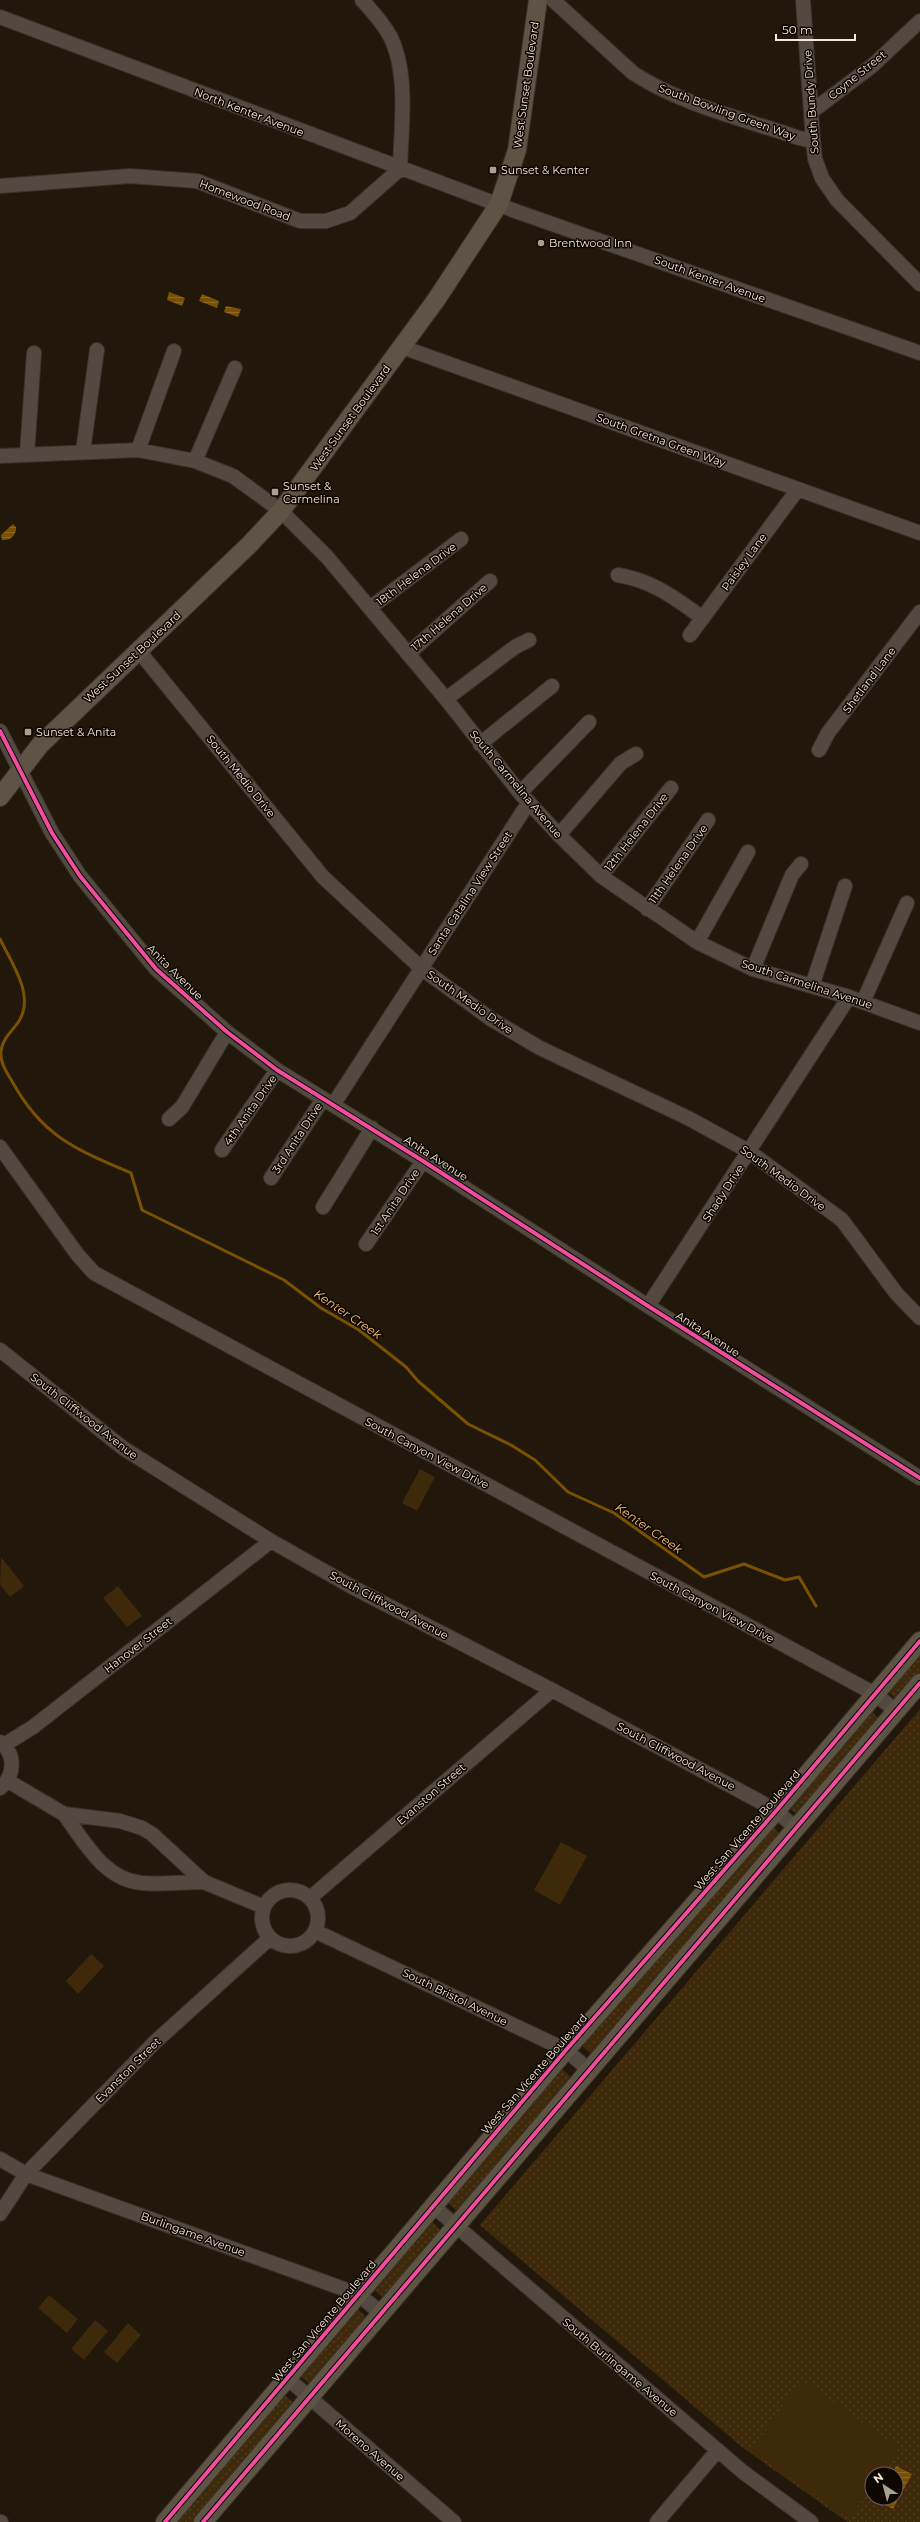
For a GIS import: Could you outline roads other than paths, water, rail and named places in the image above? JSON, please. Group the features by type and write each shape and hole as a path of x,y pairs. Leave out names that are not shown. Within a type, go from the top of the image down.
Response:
{"main road":[{"name":"West Sunset Boulevard","path":"0,797 40,745 249,545 281,511 402,347 499,204 517,150 538,0"},
{"name":"West San Vicente Boulevard","path":"165,2522 566,2050 776,1811 920,1641"},
{"path":"203,2522 457,2228 920,1683"}],"street":[{"path":"362,0 390,36 398,55 402,80 400,169"},
{"name":"South Bowling Green Way","path":"553,0 633,73 647,83 681,98 799,138 813,141"},
{"name":"South Bundy Drive","path":"803,0 815,159 829,189 920,284"},
{"name":"North Kenter Avenue","path":"0,17 400,169 499,204"},
{"name":"Coyne Street","path":"812,112 872,66 920,21"},
{"name":"Homewood Road","path":"0,186 130,176 197,181 300,221 326,221 350,213 400,169"},
{"name":"South Kenter Avenue","path":"499,204 920,353"},
{"name":"South Gretna Green Way","path":"402,347 920,533"},
{"path":"83,451 97,350"},
{"path":"138,450 174,350"},
{"path":"28,454 34,353"},
{"path":"194,462 235,368"},
{"name":"South Carmelina Avenue","path":"0,456 83,451 138,450 194,462 233,476 281,511 327,557 446,699 480,744 525,797 558,835 601,876 697,942 753,969 849,997 919,1020"},
{"name":"Paisley Lane","path":"690,635 798,489"},
{"name":"18th Helena Drive","path":"370,608 461,539"},
{"path":"618,575 638,578 658,586 703,618"},
{"name":"17th Helena Drive","path":"408,654 490,581"},
{"name":"Shetland Lane","path":"819,750 828,733 920,612"},
{"path":"446,699 515,647 529,640"},
{"name":"South Medio Drive","path":"138,650 323,877 421,968 491,1019 540,1048 688,1118 750,1152 842,1220 896,1293 920,1318"},
{"path":"480,744 552,686"},
{"name":"Santa Catalina View Street","path":"328,1102 421,968 525,797 589,722"},
{"name":"Anita Avenue","path":"0,732 52,833 80,876 156,969 227,1032 277,1070 423,1160 648,1306 920,1478"},
{"path":"558,835 621,763 636,754"},
{"name":"12th Helena Drive","path":"601,876 671,788"},
{"name":"11th Helena Drive","path":"647,909 708,820"},
{"path":"697,942 748,852"},
{"path":"753,969 792,875 801,864"},
{"path":"812,986 845,886"},
{"path":"863,1002 908,903"},
{"name":"Shady Drive","path":"648,1306 750,1152 849,997"},
{"path":"168,1120 182,1106 227,1032"},
{"name":"4th Anita Drive","path":"222,1150 277,1070"},
{"name":"3rd Anita Drive","path":"271,1178 328,1102"},
{"path":"323,1207 372,1128"},
{"name":"South Canyon View Drive","path":"0,1147 77,1254 94,1273 875,1694 896,1711"},
{"name":"1st Anita Drive","path":"366,1244 423,1160"},
{"name":"South Cliffwood Avenue","path":"0,1350 123,1448 270,1541 354,1588 552,1690 776,1811 797,1829"},
{"name":"Hanover Street","path":"2,1744 32,1727 270,1541"},
{"name":"Evanston Street","path":"310,1898 552,1690"},
{"path":"2,1744 10,1753 12,1765 4,1785 64,1814 120,1821 142,1828 152,1834 204,1882 264,1907"},
{"path":"64,1814 98,1860 124,1879 141,1883 204,1882"},
{"path":"285,1890 302,1893 310,1898 318,1914 315,1931 310,1938 294,1946 282,1945 270,1938 262,1923 264,1907 269,1899 285,1890"},
{"name":"South Bristol Avenue","path":"315,1931 566,2050 590,2072"},
{"name":"Evanston Street","path":"0,2214 26,2174 155,2042 270,1938"},
{"name":"Burlingame Avenue","path":"0,2159 26,2174 358,2294 382,2314"},
{"name":"South Burlingame Avenue","path":"433,2206 718,2450 776,2498 811,2522"},
{"name":"Moreno Avenue","path":"287,2378 454,2522"},
{"path":"657,2522 718,2450"}],"waterway":[{"name":"Kenter Creek","path":"0,939 16,969 23,990 24,1001 23,1011 19,1021 3,1043 1,1056 5,1069 24,1101 36,1117 49,1129 78,1149 131,1173 142,1210 284,1280 321,1308 359,1330 406,1367 418,1381 468,1424 511,1445 535,1460 568,1492 614,1513 704,1577 744,1564 785,1580 799,1577 816,1606"}],"place":[{"name":"Sunset & Kenter","path":"493,170"},
{"name":"Brentwood Inn","path":"541,243"},
{"name":"Sunset & Carmelina","path":"275,492"},
{"name":"Sunset & Anita","path":"28,732"}]}
